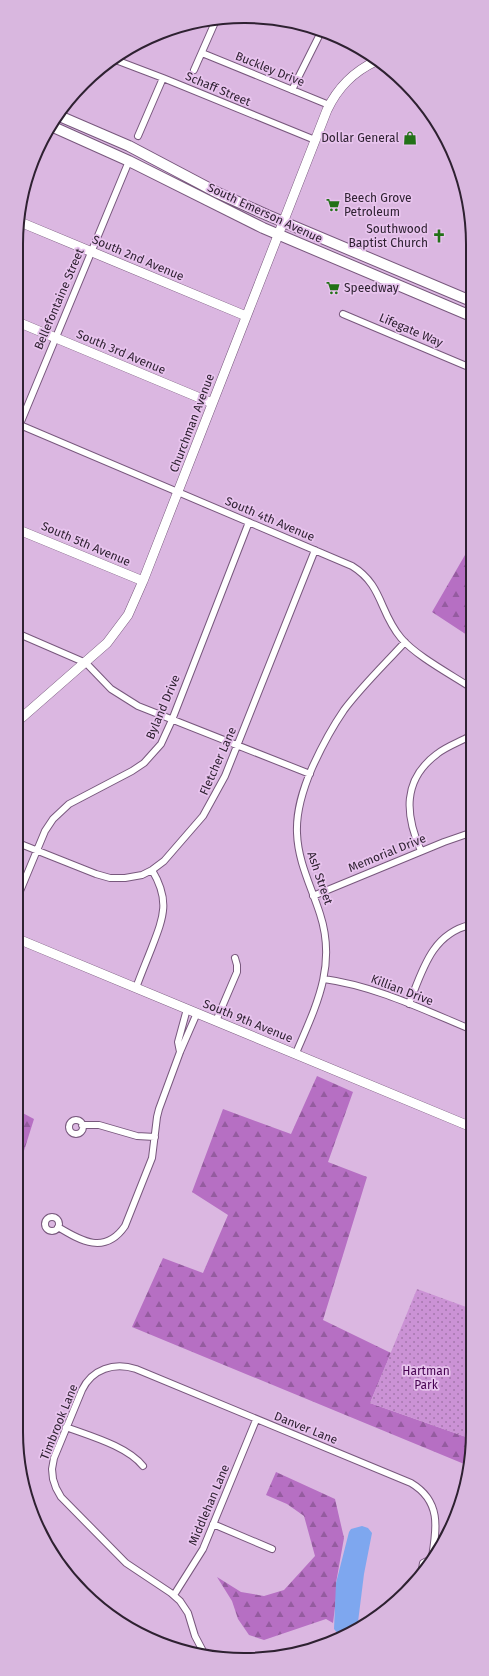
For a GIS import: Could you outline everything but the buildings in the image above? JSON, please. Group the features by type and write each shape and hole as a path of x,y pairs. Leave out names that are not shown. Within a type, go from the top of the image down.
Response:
{"main road":[{"name":"South Emerson Avenue","path":"63,118 129,146 218,193 466,299"},
{"name":"South Emerson Avenue","path":"56,128 129,161 278,235 466,314"}],"street":[{"path":"194,70 214,25"},
{"path":"292,90 319,36"},
{"name":"Buckley Drive","path":"202,53 292,90 331,101"},
{"name":"Schaff Street","path":"119,61 315,140"},
{"name":"Churchman Avenue","path":"23,716 86,663 107,643 121,626 132,607 331,101 352,75 372,63"},
{"path":"138,136 163,78"},
{"name":"Bellefontaine Street","path":"23,418 129,161"},
{"name":"South 2nd Avenue","path":"24,224 246,316"},
{"name":"Lifegate Way","path":"343,314 466,366"},
{"name":"South 3rd Avenue","path":"23,324 212,403"},
{"name":"South 4th Avenue","path":"23,426 352,566 368,578 378,592 392,626 405,642 466,684"},
{"name":"Byland Drive","path":"23,884 48,826 58,813 69,804 132,771 144,763 160,746 172,720 249,522"},
{"name":"South 5th Avenue","path":"23,532 143,581"},
{"name":"Fletcher Lane","path":"23,845 96,874 110,878 130,878 142,875 164,861 203,816 226,776 315,550"},
{"path":"23,636 86,663 111,689 120,696 143,708 310,774"},
{"name":"Ash Street","path":"296,1054 318,1002 324,979 327,947 324,929 300,857 297,831 299,808 310,774 325,741 344,711 405,642"},
{"path":"421,851 413,835 409,814 410,795 413,787 420,771 430,760 441,751 466,738"},
{"name":"Memorial Drive","path":"313,896 421,851 466,834"},
{"path":"136,988 163,916 163,894 158,880 152,870"},
{"path":"409,1004 428,956 435,947 452,932 466,927"},
{"name":"South 9th Avenue","path":"23,941 466,1125"},
{"path":"216,1021 237,972 238,965 235,958"},
{"name":"Killian Drive","path":"324,979 363,987 466,1027"},
{"path":"180,1052 178,1042 187,1009"},
{"path":"58,1227 80,1240 94,1243 111,1239 125,1226 150,1164 157,1117 180,1052 197,1013"},
{"path":"82,1125 99,1125 131,1134 155,1138"},
{"name":"Danver Lane","path":"114,1366 123,1366 136,1369 408,1482 419,1489 429,1500 435,1513 437,1531 434,1545"},
{"name":"Timbrook Lane","path":"114,1366 100,1371 87,1381 83,1388 54,1458 52,1469 54,1485 63,1500 126,1563 174,1595 182,1603 188,1613 195,1636 202,1649"},
{"name":"Middlehan Lane","path":"174,1595 203,1549 256,1420"},
{"path":"66,1427 129,1453 143,1466"},
{"path":"213,1524 272,1549"}],"green space":[{"path":"465,555 466,555 466,634 432,612"},
{"path":"317,1076 353,1092 328,1162 367,1177 323,1320 391,1353 370,1403 466,1437 464,1464 132,1327 163,1258 203,1273 228,1215 192,1192 223,1109 291,1134"},
{"path":"23,1113 34,1119 23,1154"},
{"name":"Hartman Park","path":"417,1289 466,1307 466,1437 370,1403"},
{"path":"276,1472 335,1499 344,1538 336,1583 333,1623 326,1619 264,1640 249,1635 238,1619 232,1601 217,1577 241,1592 264,1596 284,1590 315,1556 304,1516 287,1504 266,1495"}],"water":[{"path":"362,1526 368,1528 372,1533 364,1574 358,1621 337,1632 334,1629 336,1583 351,1529"}],"place":[{"name":"Dollar General","path":"410,138"},
{"name":"Beech Grove Petroleum","path":"333,205"},
{"name":"Southwood Baptist Church","path":"439,236"},
{"name":"Speedway","path":"333,288"}]}
